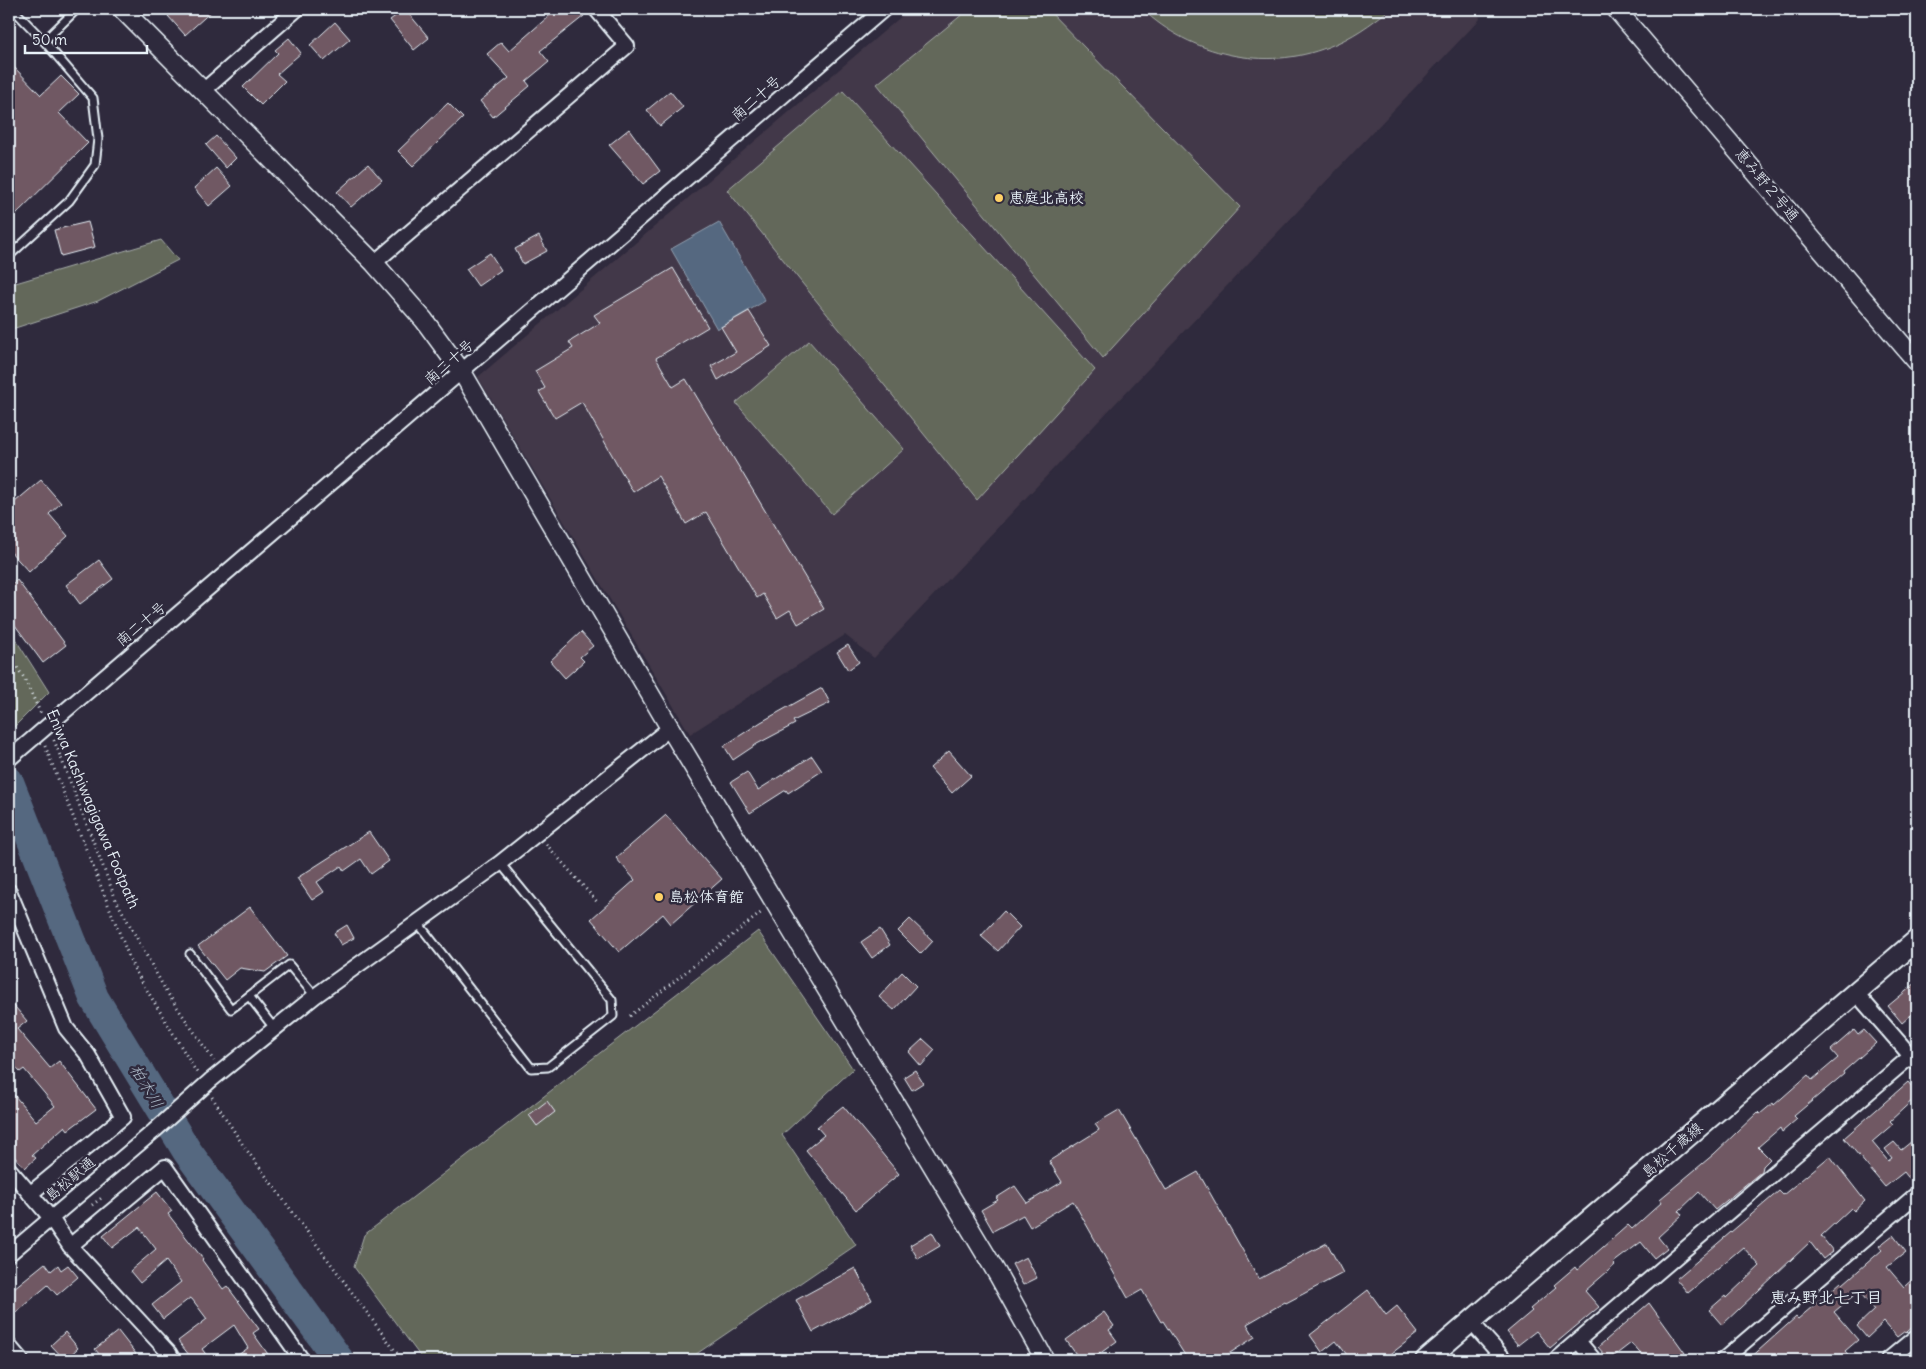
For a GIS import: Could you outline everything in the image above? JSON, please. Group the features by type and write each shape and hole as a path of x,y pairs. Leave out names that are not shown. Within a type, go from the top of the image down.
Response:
{"main road":[{"name":"島松千歳線","path":"1426,1360 1917,940"}],"street":[{"path":"122,9 374,263 424,320 462,372 670,728 998,1275 1045,1360"},
{"path":"203,91 297,9"},
{"path":"374,263 628,46 596,9"},
{"name":"南二十号","path":"9,760 884,9"},
{"name":"恵み野２号通","path":"1616,9 1917,362"},
{"name":"島松駅通","path":"9,1254 50,1217 274,1028 315,996 500,863 670,728"},
{"path":"9,891 13,919 66,1028 88,1054 123,1117 30,1194"},
{"path":"1555,1360 1915,1057 1856,993"},
{"path":"70,1246 165,1167 302,1360"},
{"path":"9,1169 50,1217 70,1246 169,1353 173,1360"},
{"path":"1723,1360 1917,1194"},
{"path":"1471,1322 1505,1360"},
{"path":"1888,1360 1917,1336"},
{"path":"1578,1341 1594,1360"},
{"path":"9,1346 22,1360"}],"lane":[{"path":"9,256 69,201 95,165 98,139 93,98 44,41 13,9"},
{"path":"44,41 77,9"},
{"path":"418,923 531,1068 548,1068 613,1016 612,1000 500,863"},
{"path":"190,954 231,1009 289,965 315,996"},
{"path":"249,996 274,1028"}],"path":[{"name":"Eniwa Kashiwagigawa Footpath","path":"9,655 24,678 43,732 116,900 213,1081 243,1145 402,1360"},
{"path":"43,732 133,967 198,1075"},
{"path":"537,834 599,904"},
{"path":"630,1016 775,902"}],"shaded area":[{"name":"恵庭北高校","path":"910,9 1478,9 1480,19 874,658 845,635 690,734 478,377"}],"green space":[{"path":"969,9 1047,9 1240,207 1103,358 877,84"},
{"path":"1142,9 1390,9 1361,30 1328,47 1280,58 1255,58 1230,55 1206,48 1183,38 1161,25"},
{"path":"843,91 1095,370 977,500 727,190"},
{"path":"161,240 178,260 98,301 9,330 9,285"},
{"path":"809,341 904,449 832,514 736,403"},
{"path":"9,629 49,692 9,732"},
{"path":"758,931 853,1069 782,1135 856,1245 692,1357 693,1360 423,1360 354,1267 364,1235"}],"water":[{"path":"719,222 765,301 717,329 671,249"}],"building":[{"path":"177,9 214,9 185,35 168,16"},
{"path":"405,9 429,38 414,50 390,20"},
{"path":"557,9 578,9 584,16 540,51 549,62 526,81 530,86 493,117 480,101 509,78 487,54 501,42 509,51"},
{"path":"335,22 350,39 324,61 310,45"},
{"path":"289,38 301,53 277,74 285,81 261,105 243,87 278,53 275,50"},
{"path":"9,62 41,95 61,76 79,94 59,113 88,143 9,221"},
{"path":"670,91 683,107 660,126 647,110"},
{"path":"448,103 463,118 413,166 398,151"},
{"path":"629,129 660,171 643,184 609,145"},
{"path":"216,136 236,158 226,168 206,145"},
{"path":"368,164 382,180 351,207 337,192"},
{"path":"216,168 232,186 209,206 194,188"},
{"path":"88,222 95,247 61,256 54,230"},
{"path":"539,236 547,251 523,264 515,249"},
{"path":"490,253 501,270 478,286 466,269"},
{"path":"673,268 708,327 656,358 673,387 686,379 824,609 798,624 790,610 777,618 763,594 757,598 706,512 686,524 658,476 633,492 582,402 555,418 539,392 545,388 535,371 573,348 569,342 600,323 594,315"},
{"path":"749,311 771,346 718,380 711,366 736,352 721,327"},
{"path":"41,480 61,503 49,514 68,536 29,572 9,550 9,507"},
{"path":"99,560 113,579 80,604 66,585"},
{"path":"17,580 66,645 43,663 9,617 9,586"},
{"path":"581,632 593,646 580,657 584,661 565,678 550,661"},
{"path":"848,645 859,662 848,670 837,652"},
{"path":"822,688 830,703 793,721 795,724 757,744 733,760 724,746 761,722"},
{"path":"949,751 971,776 952,793 930,768"},
{"path":"812,756 822,771 788,793 786,790 750,813 731,782 747,772 758,790"},
{"name":"島松体育館","path":"666,815 722,879 671,924 663,914 619,952 591,919 635,880 616,858"},
{"path":"369,832 389,861 371,874 361,859 344,871 341,866 317,882 324,892 312,900 297,878"},
{"path":"250,907 287,956 265,972 240,968 225,980 198,946"},
{"path":"1004,911 1020,927 998,951 981,936"},
{"path":"910,919 933,941 921,954 898,931"},
{"path":"347,925 354,938 341,945 334,933"},
{"path":"880,929 890,945 872,958 861,942"},
{"path":"902,972 916,986 894,1010 879,997"},
{"path":"1917,982 1917,1010 1902,1023 1888,1006"},
{"path":"9,1000 27,1021 17,1029 50,1068 59,1061 96,1109 68,1130 65,1126 32,1155 36,1158 25,1168 9,1151 9,1089 36,1121 55,1106 24,1069 20,1072 9,1060"},
{"path":"1854,1030 1858,1035 1864,1030 1876,1043 1843,1072 1844,1074 1794,1116 1797,1119 1782,1132 1780,1128 1758,1147 1770,1159 1763,1166 1762,1171 1715,1210 1699,1192 1679,1211 1682,1215 1658,1237 1667,1248 1654,1258 1641,1242 1613,1263 1615,1265 1585,1291 1599,1307 1550,1348 1536,1331 1518,1345 1507,1332 1556,1287 1554,1285 1575,1267 1577,1270 1628,1225 1632,1229 1662,1202 1660,1199 1714,1154 1758,1112 1760,1114 1773,1103 1774,1105 1808,1075 1812,1080 1838,1058 1831,1050"},
{"path":"923,1039 935,1050 921,1066 909,1052"},
{"path":"915,1070 923,1083 912,1090 904,1077"},
{"path":"1908,1082 1917,1093 1917,1096 1890,1121 1893,1124 1872,1142 1888,1161 1892,1158 1885,1149 1894,1142 1901,1150 1917,1137 1917,1158 1912,1163 1917,1169 1917,1185 1915,1186 1904,1172 1885,1187 1844,1138"},
{"path":"547,1101 555,1112 537,1126 529,1115"},
{"path":"843,1106 899,1174 856,1210 806,1150 824,1135 817,1127"},
{"path":"1119,1110 1166,1190 1198,1172 1259,1279 1327,1243 1343,1273 1285,1302 1247,1324 1255,1337 1219,1360 1188,1360 1163,1321 1161,1322 1142,1290 1128,1298 1073,1201 1030,1227 1023,1215 993,1231 981,1210 998,1200 996,1198 1015,1186 1027,1203 1062,1182 1049,1161 1099,1130 1095,1124"},
{"path":"1830,1156 1865,1201 1854,1211 1851,1208 1821,1236 1833,1251 1823,1259 1810,1242 1722,1325 1709,1310 1725,1296 1726,1298 1760,1266 1743,1247 1688,1293 1676,1279 1779,1191 1783,1195"},
{"path":"157,1192 172,1211 168,1214 203,1259 223,1289 227,1286 259,1329 253,1333 272,1360 231,1360 248,1348 234,1325 202,1349 210,1360 193,1360 178,1341 207,1319 190,1298 163,1319 152,1305 181,1282 166,1261 140,1283 130,1271 156,1249 139,1227 112,1248 103,1236"},
{"path":"932,1232 940,1246 918,1259 910,1245"},
{"path":"1893,1235 1906,1252 1887,1267 1904,1287 1917,1275 1917,1322 1906,1332 1897,1337 1884,1322 1867,1338 1857,1326 1874,1310 1859,1291 1834,1312 1858,1340 1845,1351 1853,1360 1748,1360 1796,1317 1798,1319 1841,1282 1843,1284 1882,1250 1879,1246"},
{"path":"1026,1257 1037,1278 1023,1285 1012,1264"},
{"path":"45,1263 51,1271 58,1265 61,1270 68,1265 78,1277 57,1295 48,1285 9,1318 9,1292"},
{"path":"855,1268 872,1300 813,1332 796,1300"},
{"path":"1368,1290 1386,1315 1397,1306 1418,1333 1383,1360 1351,1360 1336,1341 1322,1352 1310,1335"},
{"path":"1649,1303 1685,1353 1677,1360 1646,1360 1631,1343 1609,1360 1598,1347"},
{"path":"1104,1312 1114,1326 1109,1330 1117,1341 1091,1360 1080,1360 1066,1340"},
{"path":"118,1331 136,1354 128,1360 104,1360 95,1349"},
{"path":"65,1332 78,1348 65,1360 51,1345"}],"waterway":[{"name":"柏木川","path":"9,782 94,998 187,1151 339,1360"}],"place":[{"name":"恵庭北高校","path":"999,198"},
{"name":"島松体育館","path":"659,897"}],"district":[{"name":"恵み野北七丁目","path":"1826,1297"}]}
